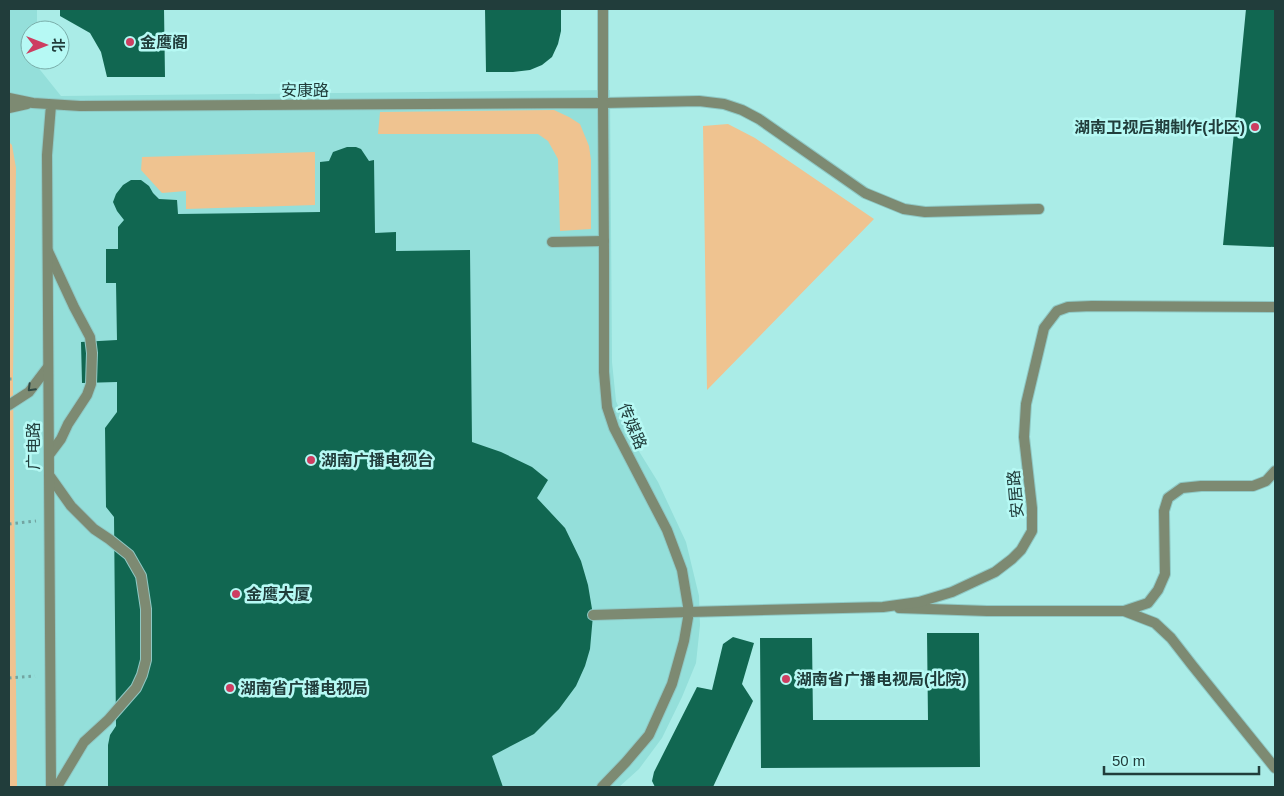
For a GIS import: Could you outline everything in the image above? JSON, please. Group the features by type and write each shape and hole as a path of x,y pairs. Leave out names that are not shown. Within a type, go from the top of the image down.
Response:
{"street":[{"name":"传媒路","path":"602,787 649,735 672,684 684,641 689,612 682,570 668,530 614,428 607,407 604,372 603,9"},
{"name":"安康路","path":"9,98 33,103 80,106 699,101 724,104 760,119 865,193 904,209 925,212 1039,209"},
{"path":"9,108 33,103"},
{"name":"广电路","path":"51,105 47,155 51,787"},
{"path":"552,242 604,241"},
{"path":"48,251 90,337 92,353 92,379 87,395 68,424 61,439 49,455"},
{"name":"安居路","path":"593,615 883,607 919,602 944,595 995,572 1021,550 1032,531 1032,508 1024,437 1026,404 1044,328 1057,310 1068,307 1092,306 1275,307"},
{"path":"9,405 29,392 48,367"},
{"path":"883,607 987,610 1124,610 1148,603 1158,590 1164,574 1164,511 1168,498 1182,488 1253,486 1266,481 1275,471"},
{"path":"49,475 71,506 94,529 129,555 141,576 146,609 146,660 136,688 108,720 84,742 57,787"},
{"path":"1124,610 1155,623 1171,638 1275,768"}],"path":[{"path":"9,524 49,519"},
{"path":"9,678 50,674"}],"shaded area":[{"path":"9,9 37,9 37,20 20,20 20,70 40,70 61,96 610,90 612,362 616,401 632,440 658,482 686,542 699,596 700,625 696,663 662,738 639,769 619,787 9,787"},
{"path":"554,110 580,124 589,146 591,160 591,229 560,231 558,159 548,141 538,134 378,134 380,112"},
{"path":"728,124 755,138 874,219 707,390 703,126"},
{"path":"9,142 12,145 16,168 13,379 17,787 9,787"},
{"path":"315,152 315,205 186,209 186,191 162,193 141,170 142,157"}],"building":[{"name":"金鹰阁","path":"60,9 164,9 165,77 107,77 101,52 90,33 60,16"},
{"path":"485,9 561,9 561,31 552,57 542,65 530,70 486,72"},
{"name":"湖南卫视后期制作(北区)","path":"1246,9 1275,9 1275,247 1223,245"},
{"name":"湖南广播电视台","path":"347,147 361,149 369,161 374,160 375,233 396,232 396,251 470,250 472,442 501,452 532,467 548,480 537,498 565,528 581,561 588,585 593,615 590,649 585,666 576,686 559,709 534,734 492,756 503,787 108,787 108,745 110,735 116,726 114,517 106,507 105,428 117,412 117,382 82,383 81,342 117,340 116,283 106,283 106,249 118,249 118,227 124,220 113,202 123,185 131,180 141,180 149,186 159,199 177,200 178,214 320,212 320,162 329,161 333,152"},
{"name":"湖南省广播电视局(北院)","path":"927,633 979,633 980,767 761,768 760,638 812,638 813,720 928,720"},
{"path":"733,637 754,643 742,684 753,701 713,787 655,787 652,781 654,772 697,687 712,690 723,644"}],"place":[{"name":"金鹰阁","path":"130,42"},
{"name":"湖南卫视后期制作(北区)","path":"1255,127"},
{"name":"湖南广播电视台","path":"311,460"},
{"name":"金鹰大厦","path":"236,594"},
{"name":"湖南省广播电视局(北院)","path":"786,679"},
{"name":"湖南省广播电视局","path":"230,688"}]}
